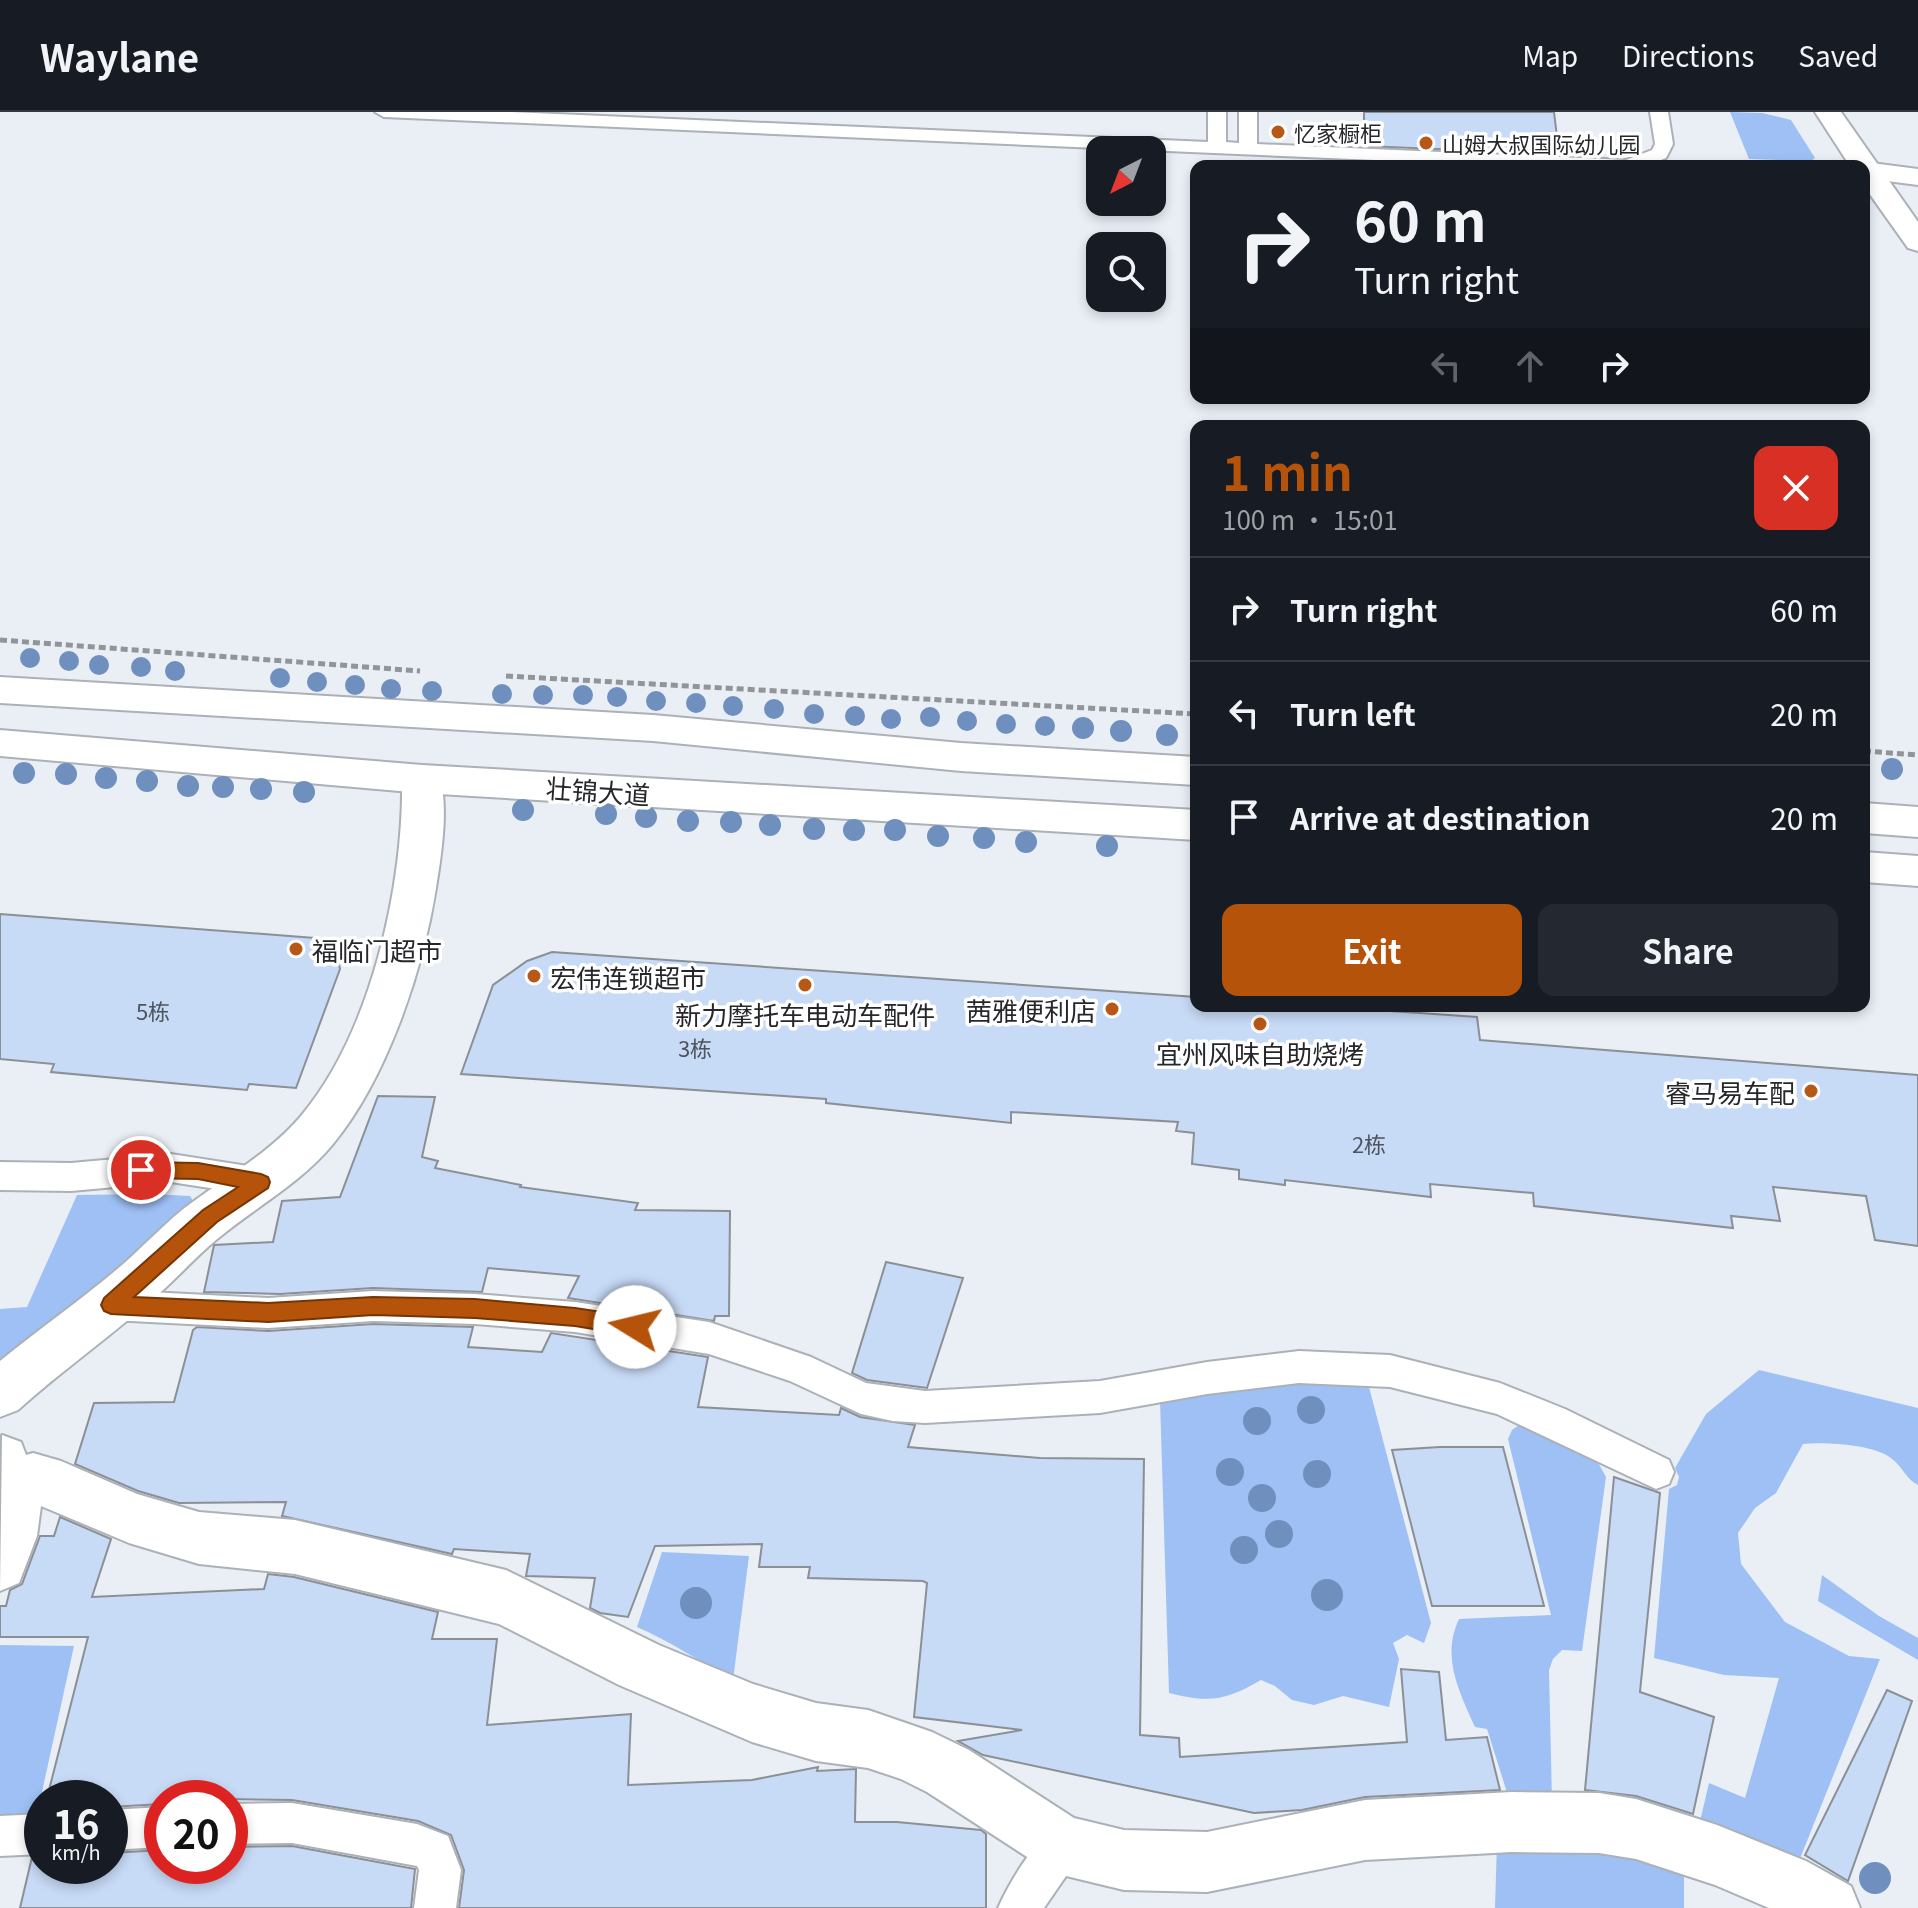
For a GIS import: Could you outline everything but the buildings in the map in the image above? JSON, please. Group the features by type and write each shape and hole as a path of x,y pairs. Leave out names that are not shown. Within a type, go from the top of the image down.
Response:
{"main road":[{"path":"1817,112 1854,160"},
{"path":"1828,112 1856,160"},
{"path":"1870,172 1918,177"},
{"path":"1870,181 1918,242"},
{"path":"1870,183 1918,257"},
{"path":"0,690 653,728 961,757 1190,771"},
{"name":"壮锦大道","path":"0,743 422,779 1190,825"},
{"path":"0,1393 49,1350 111,1305 210,1216 261,1182 315,1132 345,1090 397,974 421,862 422,779"},
{"path":"1870,818 1918,822"},
{"path":"1870,867 1918,871"},
{"path":"0,1564 15,1521 16,1500 6,1471"},
{"path":"6,1471 61,1486 129,1517 199,1538 295,1547 506,1598 639,1665 752,1713 816,1732 868,1739 911,1753 948,1771 1062,1845 1124,1860 1207,1862 1365,1830 1512,1822 1599,1823 1636,1829 1717,1855 1784,1883 1829,1908"}],"lane":[{"path":"384,112 552,116 854,134 1516,160"},
{"path":"854,134 859,112"},
{"path":"883,135 887,112"},
{"path":"1217,112 1217,148"},
{"path":"1248,112 1248,149"},
{"path":"1648,160 1659,154 1664,144 1659,112"},
{"path":"0,1176 71,1177 171,1168 261,1182"},
{"path":"111,1305 268,1313 373,1306 453,1308 575,1317 709,1338 799,1368 861,1398 909,1406 1100,1397 1207,1378 1299,1367 1390,1371 1500,1399 1656,1472"},
{"path":"248,1824 292,1823 417,1845 433,1851 440,1870 435,1908"},
{"path":"0,1836 24,1835"},
{"path":"1019,1908 1062,1845"}],"path":[{"path":"0,640 431,672"},
{"path":"503,676 1190,714"},
{"path":"1870,751 1918,755"}],"shaded area":[{"path":"1730,112 1762,113 1791,120 1815,158 1812,160 1749,159"},
{"path":"77,1195 190,1196 196,1206 0,1376 0,1309 27,1307"},
{"path":"1759,1370 1918,1408 1918,1485 1883,1453 1848,1445 1803,1444 1776,1493 1755,1508 1738,1533 1741,1564 1785,1622 1849,1656 1880,1659 1797,1866 1698,1830 1709,1783 1745,1798 1779,1678 1724,1675 1654,1658 1669,1489 1677,1485 1679,1477 1675,1468 1706,1414"},
{"path":"1285,1380 1369,1387 1431,1623 1424,1643 1407,1635 1393,1643 1399,1659 1389,1707 1343,1696 1314,1705 1292,1700 1275,1686 1261,1680 1216,1698 1169,1693 1160,1399"},
{"path":"1522,1423 1594,1455 1606,1477 1582,1651 1562,1650 1553,1659 1549,1670 1552,1802 1510,1802 1487,1729 1475,1727 1458,1687 1452,1660 1454,1633 1459,1619 1551,1615 1508,1439 1512,1430"},
{"path":"662,1552 749,1556 733,1680 637,1627"},
{"path":"1822,1575 1879,1616 1918,1638 1918,1660 1818,1601"},
{"path":"0,1645 74,1646 45,1780 24,1780 24,1819 0,1820"},
{"path":"1497,1842 1600,1847 1684,1870 1684,1908 1495,1908"}],"place":[{"name":"忆家橱柜","path":"1278,132"},
{"name":"山姆大叔国际幼儿园","path":"1426,143"},
{"name":"福临门超市","path":"296,949"},
{"name":"宏伟连锁超市","path":"534,976"},
{"name":"新力摩托车电动车配件","path":"805,985"},
{"name":"茜雅便利店","path":"1112,1009"},
{"name":"宜州风味自助烧烤","path":"1260,1024"},
{"name":"睿马易车配","path":"1811,1091"}],"route":[{"path":"141,1170 171,1168 261,1182 183,1238 111,1305 268,1313 373,1306 475,1309 575,1317 635,1327"}]}
